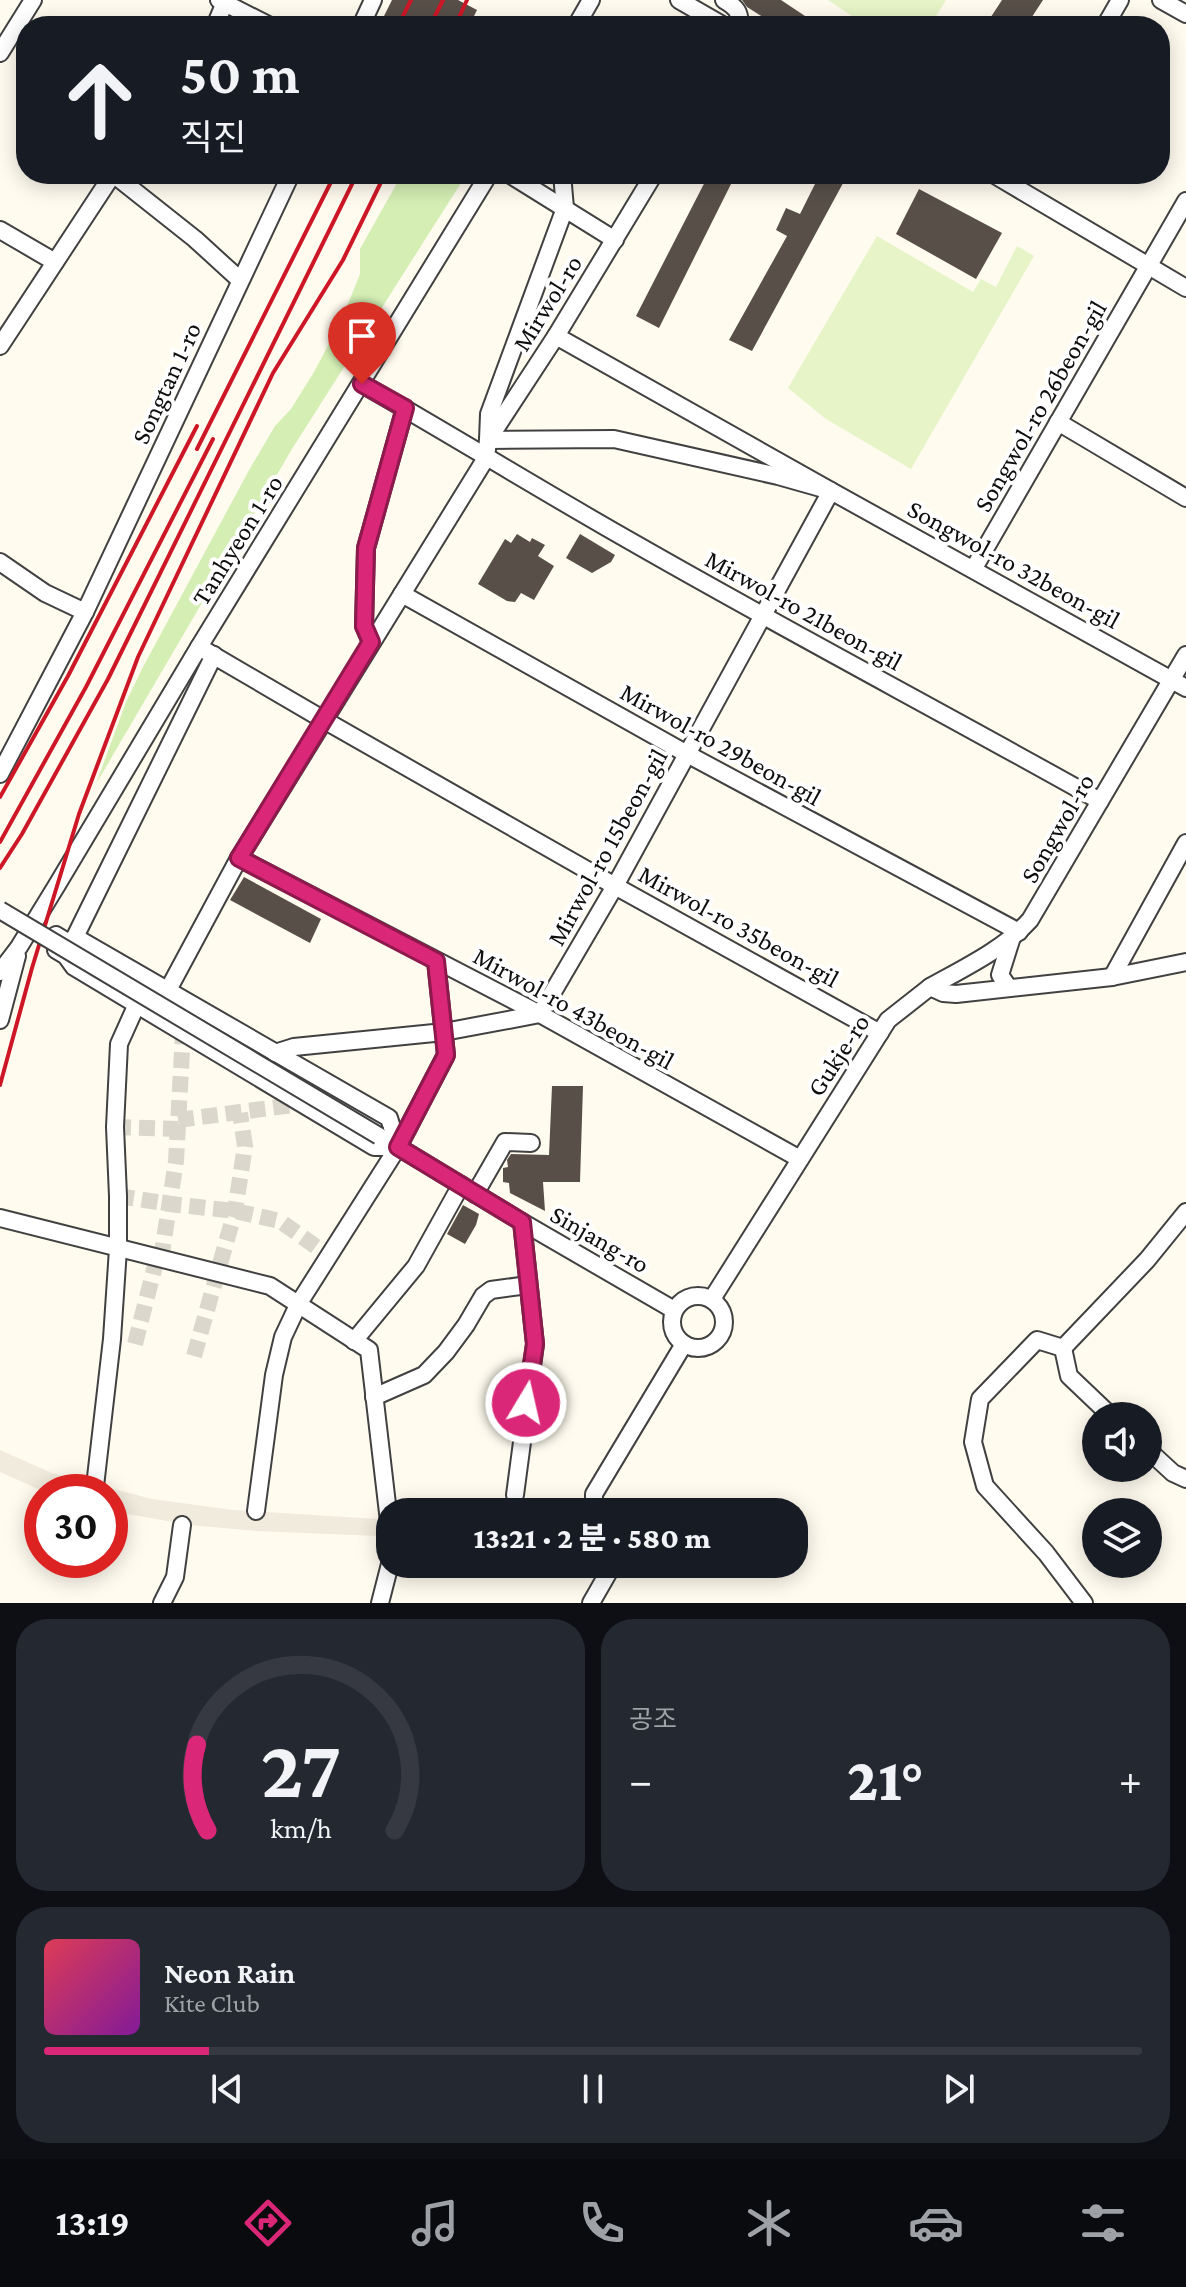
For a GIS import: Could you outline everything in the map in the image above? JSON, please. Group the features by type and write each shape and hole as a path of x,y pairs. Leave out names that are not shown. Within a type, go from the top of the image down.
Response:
{"street":[{"path":"679,0 707,16"},
{"path":"724,0 735,6 741,16"},
{"path":"1108,14 1120,0"},
{"path":"1161,0 1186,14"},
{"path":"223,1 251,16"},
{"path":"0,53 16,27"},
{"path":"0,346 106,184"},
{"path":"126,184 195,239 240,280"},
{"name":"Songtan 1-ro","path":"0,774 85,612 286,184"},
{"name":"Tanhyeon 1-ro","path":"27,934 207,651 483,184"},
{"path":"525,184 615,240"},
{"path":"563,184 565,208 489,414 488,440 614,439 831,491"},
{"name":"Mirwol-ro","path":"168,990 239,858 486,458 488,440 556,336 648,184"},
{"path":"1022,184 1148,267 1186,288"},
{"name":"Songwol-ro 26beon-gil","path":"974,568 1186,201"},
{"path":"0,230 55,262"},
{"path":"556,336 831,491"},
{"path":"362,384 486,458"},
{"path":"371,642 364,626 366,548 405,408"},
{"path":"1058,422 1186,498"},
{"name":"Mirwol-ro 21beon-gil","path":"486,458 763,616 1100,801"},
{"name":"Songwol-ro 32beon-gil","path":"831,491 1179,683"},
{"name":"Mirwol-ro 15beon-gil","path":"540,1014 615,886 831,491"},
{"path":"0,562 45,593 85,612"},
{"name":"Mirwol-ro 29beon-gil","path":"402,594 1015,934"},
{"path":"27,934 71,944 207,651"},
{"name":"Mirwol-ro 35beon-gil","path":"207,651 615,886 880,1033"},
{"name":"Songwol-ro","path":"930,987 1015,934 1037,911 1100,801 1179,683 1186,655"},
{"path":"1112,977 1183,852"},
{"name":"Mirwol-ro 43beon-gil","path":"239,858 540,1014 800,1159"},
{"name":"Sinjang-ro","path":"0,910 674,1310"},
{"path":"0,972 27,934"},
{"path":"27,934 66,956 74,967 374,1147 398,1147"},
{"path":"0,1020 27,934"},
{"path":"1009,988 1000,975 1015,934"},
{"path":"75,937 389,1118 398,1147"},
{"path":"256,1511 274,1375 283,1337 299,1303 398,1147 446,1055 436,961"},
{"path":"930,987 950,994 1112,977 1186,962"},
{"name":"Gukje-ro","path":"712,1299 888,1020 930,987"},
{"path":"96,1474 112,1339 118,1249 115,1094 119,1044 137,1004"},
{"path":"275,1053 294,1047 444,1032 540,1014"},
{"path":"354,1341 416,1266 505,1142 531,1143"},
{"path":"1063,1348 1147,1260 1186,1212"},
{"path":"0,1218 270,1286 369,1350 386,1498"},
{"path":"515,1495 535,1344 522,1222"},
{"path":"374,1397 424,1375 446,1352 483,1296 491,1290 528,1285"},
{"path":"691,1296 712,1299 724,1315 721,1336 704,1348 684,1344 672,1324 674,1310 691,1296"},
{"path":"1063,1348 1037,1340 1010,1367 980,1399 973,1442 985,1486 1046,1553 1084,1603"},
{"path":"594,1498 684,1344"},
{"path":"1063,1348 1069,1376 1096,1402"},
{"path":"1162,1463 1186,1479"},
{"path":"162,1603 175,1577 182,1525"},
{"path":"380,1603 386,1578"},
{"path":"591,1603 605,1578"}],"green space":[{"path":"828,0 946,0 936,16 852,16"},
{"path":"396,184 460,184 292,449 96,784 126,702 142,669 248,472 275,426 291,409 314,372 341,321 360,274 360,249"},
{"path":"877,236 973,292 981,279 996,287 1017,246 1034,256 911,469 826,419 788,388"}],"shaded area":[{"path":"0,1450 56,1474 24,1474 24,1483 0,1472"},
{"path":"128,1493 233,1510 376,1519 376,1536 256,1531 190,1525 128,1514"}],"building":[{"path":"392,0 458,0 477,10 474,16 384,16"},
{"path":"742,0 781,0 805,16 761,16"},
{"path":"1002,0 1043,0 1033,16 992,16"},
{"path":"704,184 731,184 659,328 636,316"},
{"path":"815,184 843,184 752,351 729,340 787,236 776,230 786,208 800,214"},
{"path":"919,189 1002,233 976,279 896,234"},
{"path":"517,534 530,542 532,538 545,545 538,556 554,566 534,600 521,593 515,602 507,601 478,584 505,539 511,543"},
{"path":"580,534 615,555 611,562 592,573 566,558"},
{"path":"244,877 321,919 310,943 230,900"},
{"path":"552,1086 583,1086 580,1182 543,1182 545,1211 510,1193 509,1183 503,1182 503,1168 508,1167 507,1160 511,1154 549,1155"},
{"path":"463,1205 479,1214 465,1244 447,1234"}],"tunnel":[{"path":"161,1259 176,1161 183,1033"},
{"path":"178,1120 301,1104"},
{"path":"194,1356 235,1211 245,1146 240,1113"},
{"path":"115,1127 178,1129"},
{"path":"118,1196 235,1211 280,1221 329,1256"},
{"path":"135,1344 157,1258"}],"railway":[{"path":"403,16 411,0"},
{"path":"435,16 443,0"},
{"path":"460,16 467,0"},
{"path":"197,449 330,184"},
{"path":"0,868 108,679 352,184"},
{"path":"0,1085 79,814 138,657 273,373 343,260 380,184"},
{"path":"0,797 68,676 197,426"},
{"path":"0,842 86,687 213,439"}],"route":[{"path":"362,384 405,408 366,548 364,626 371,642 239,858 436,961 446,1055 398,1147 522,1222 535,1344 526,1403"}]}
